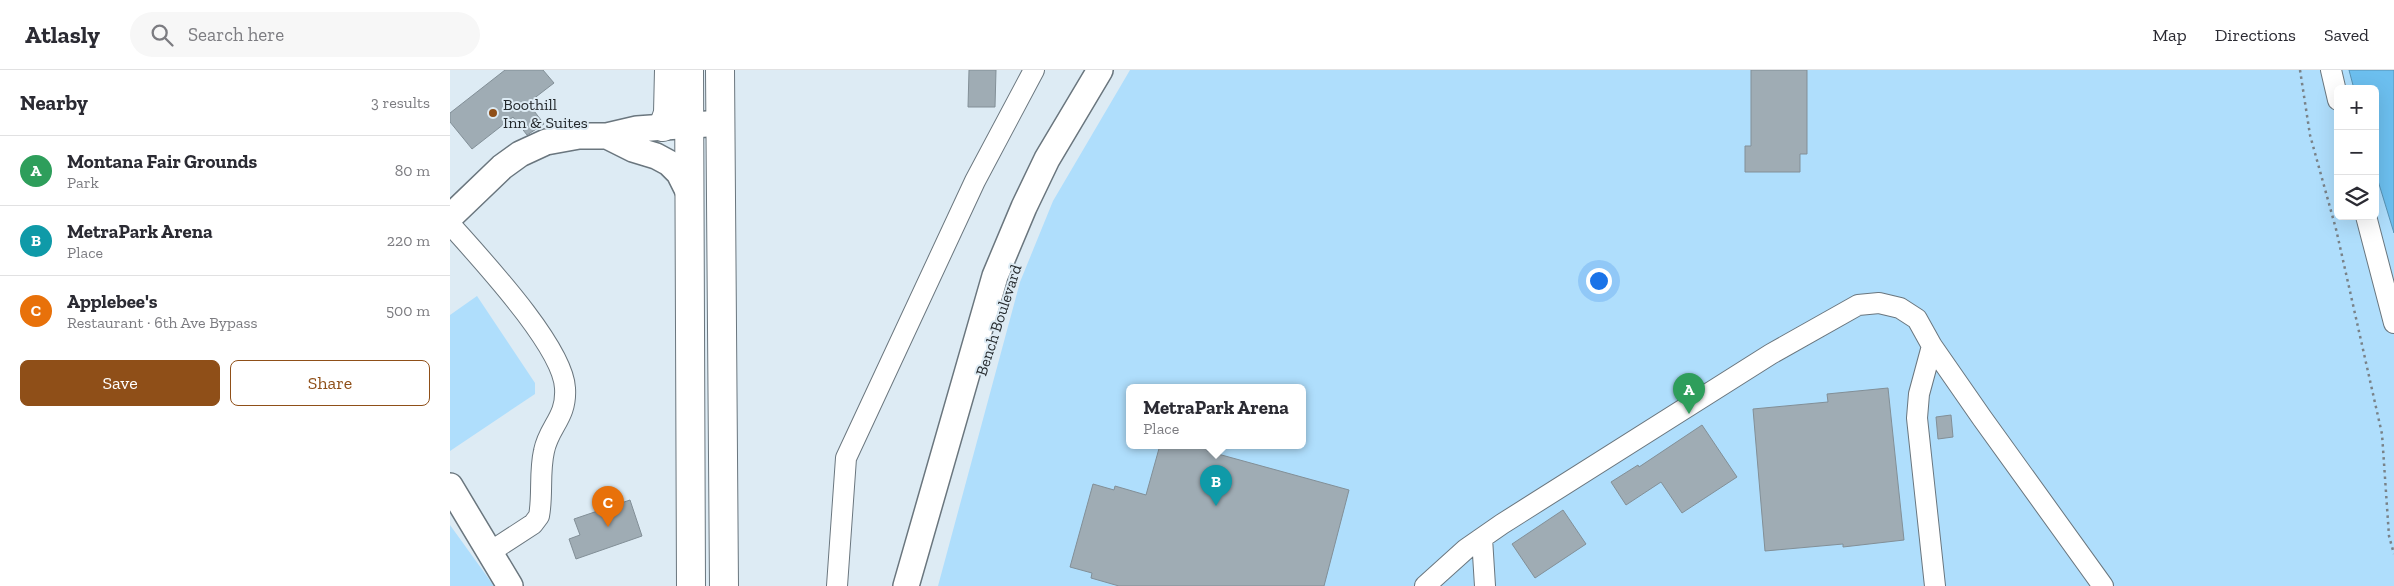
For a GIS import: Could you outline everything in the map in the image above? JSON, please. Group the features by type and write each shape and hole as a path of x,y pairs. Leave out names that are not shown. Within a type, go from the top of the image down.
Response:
{"highway":[{"path":"663,127 668,113 670,70"},
{"path":"689,70 691,586"},
{"path":"720,70 724,586"}],"main road":[{"path":"906,586 995,276 1024,207 1047,159 1100,70"},
{"name":"Bench Boulevard","path":"922,586 988,346 1013,270 1045,194 1066,152 1116,70"},
{"path":"450,217 502,167 520,154 556,139 607,136 637,129 721,123"},
{"path":"607,136 633,149 656,156 669,163 679,173 689,193"},
{"path":"450,486 510,586"}],"lane":[{"path":"837,586 846,458 975,181 1034,70"},
{"path":"2331,70 2334,85"},
{"path":"2367,220 2394,323"},
{"path":"450,224 522,309 556,361 565,387 563,411 544,450 539,516 532,524 490,552"},
{"path":"1425,586 1466,549 1482,538 1771,354 1858,305 1879,303 1900,308 1917,320 1932,346 2103,586"},
{"path":"1932,346 1920,394 1917,418 1935,586"},
{"path":"1482,538 1486,586"}],"path":[{"path":"2300,70 2310,135 2336,229 2382,434 2389,536 2394,554"}],"shaded area":[{"path":"1130,70 2349,70 2353,85 2334,85 2334,220 2379,220 2379,184 2394,233 2394,586 938,586 1020,282 1053,201"},
{"path":"2349,70 2394,70 2394,233 2379,184 2379,85 2353,85"},
{"path":"477,296 535,383 535,394 450,451 450,315"},
{"path":"450,525 494,586 450,586"}],"building":[{"name":"Boothill Inn & Suites","path":"505,70 543,70 554,83 528,103 544,124 527,135 513,117 472,149 450,122 450,113"},
{"path":"969,70 996,70 995,107 968,107"},
{"path":"1751,70 1807,70 1807,154 1800,154 1800,172 1745,172 1745,146 1751,146"},
{"path":"1888,388 1904,540 1843,547 1843,544 1765,551 1753,409 1828,402 1827,394"},
{"path":"1951,415 1953,437 1938,439 1936,417"},
{"path":"1702,425 1737,477 1682,513 1661,482 1626,505 1611,482 1638,465 1639,467"},
{"path":"1159,449 1207,449 1207,451 1349,490 1324,586 1119,586 1091,578 1092,573 1070,567 1093,484 1114,490 1115,486 1146,495"},
{"path":"630,500 642,536 576,559 569,539 580,535 574,519"},
{"path":"1563,510 1586,544 1535,578 1512,544"}],"place":[{"name":"Boothill Inn & Suites","path":"493,113"},
{"name":"Montana Fair Grounds","path":"1689,414"},
{"name":"MetraPark Arena","path":"1216,506"},
{"name":"Applebee's","path":"608,527"}]}
